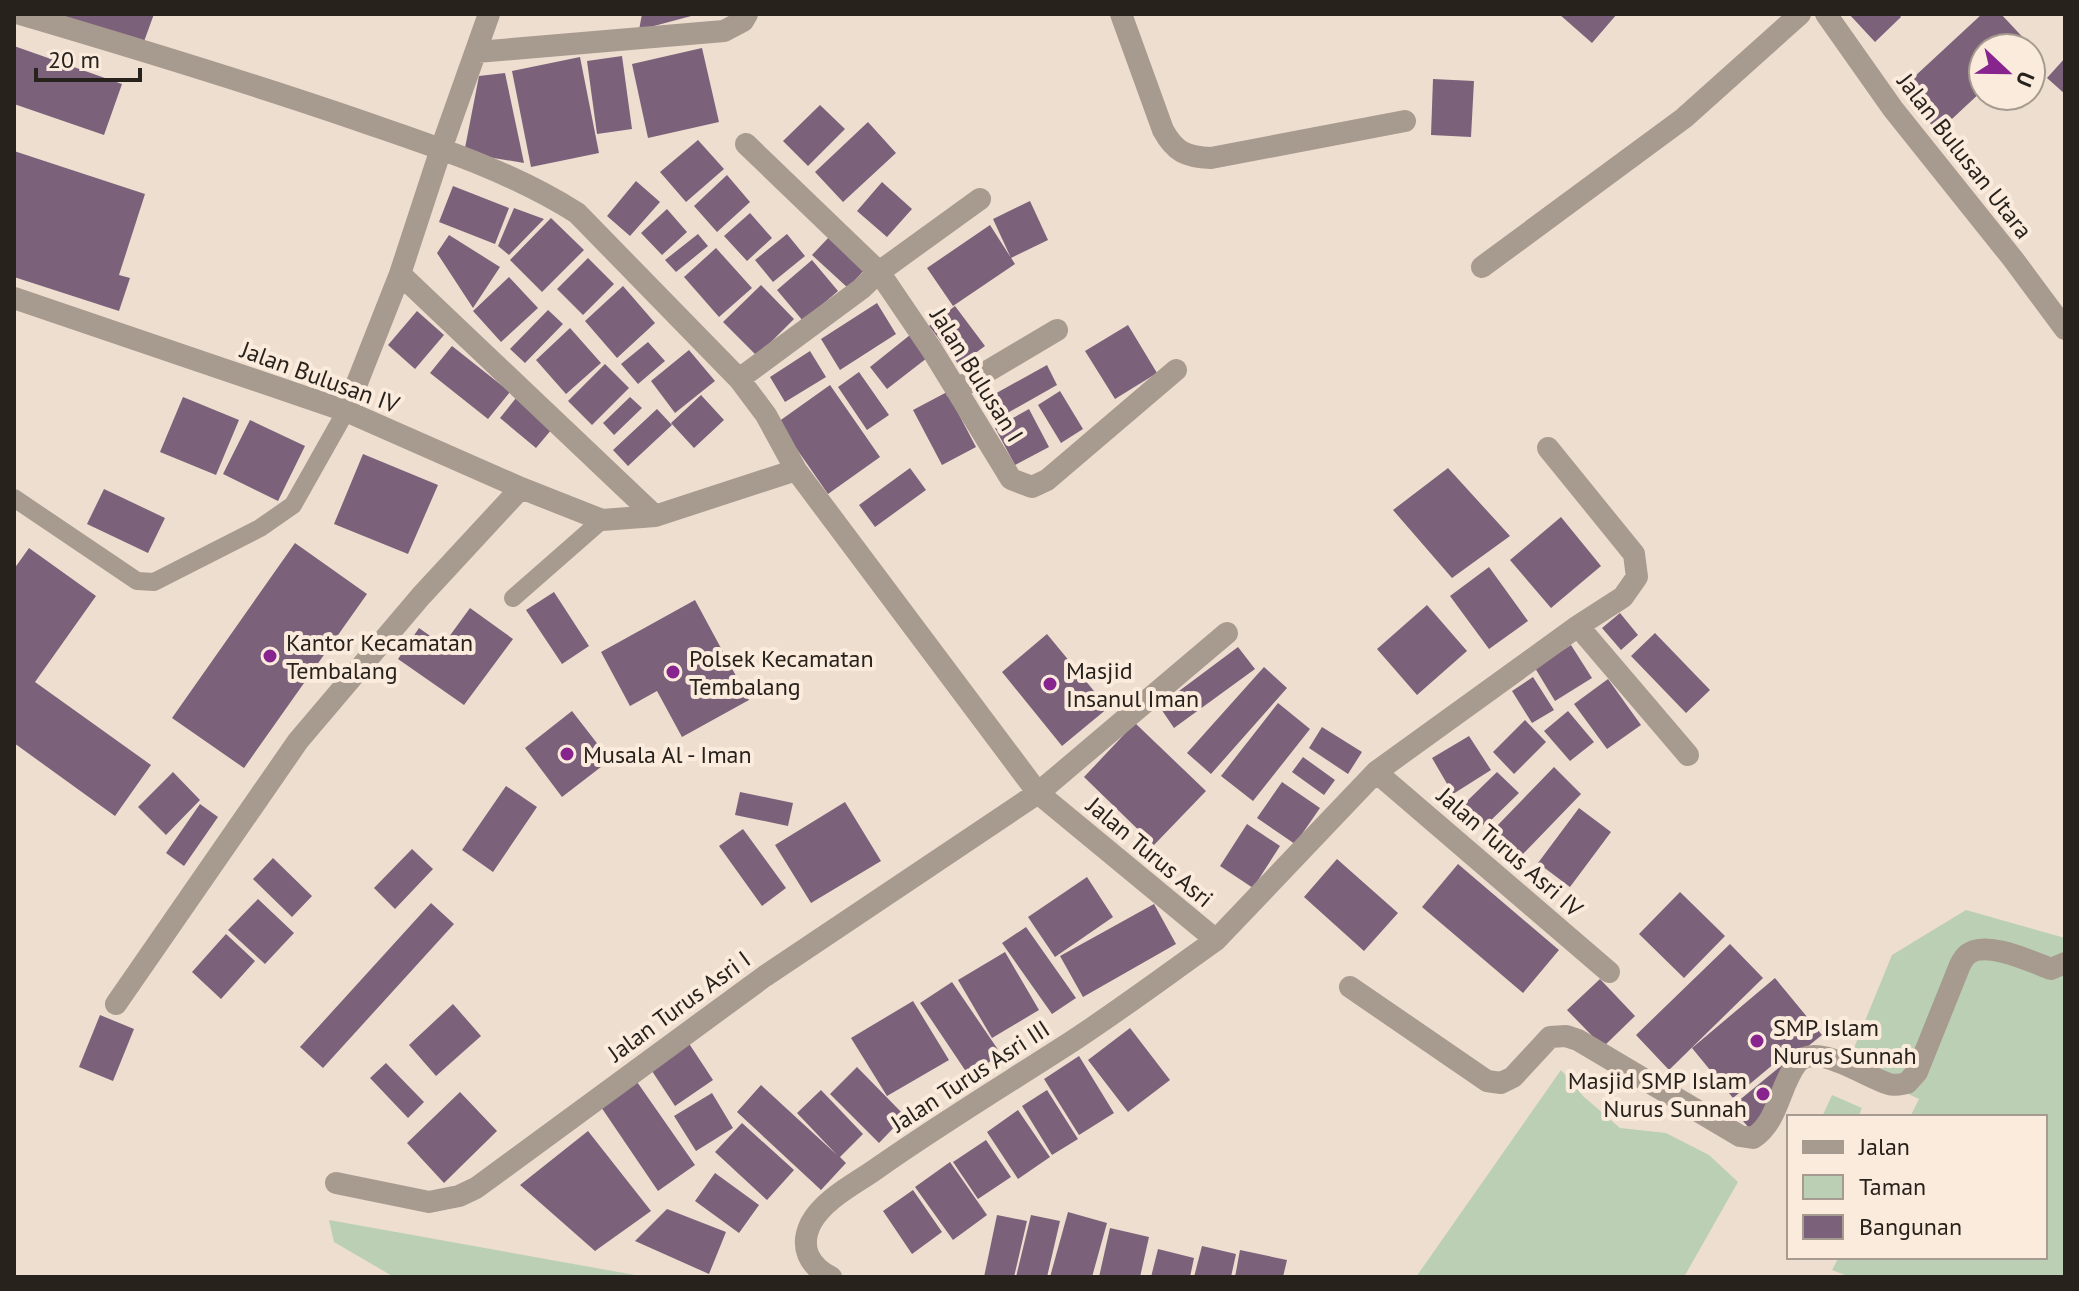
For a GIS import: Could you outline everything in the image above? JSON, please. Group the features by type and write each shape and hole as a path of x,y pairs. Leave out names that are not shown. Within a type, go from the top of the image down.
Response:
{"street":[{"path":"20,14 199,66 441,149 548,194 577,213 739,379 766,415 796,470 655,516 602,520"},
{"path":"346,411 400,274 489,14"},
{"path":"477,52 724,31 743,21 747,14"},
{"path":"1121,14 1163,130 1172,146 1187,157 1211,158 1405,121"},
{"path":"1482,267 1684,118 1800,14"},
{"name":"Jalan Bulusan Utara","path":"1826,14 1893,109 2065,329"},
{"name":"Jalan Bulusan I","path":"746,144 879,272 1011,479 1032,487 1047,480 1176,370"},
{"path":"739,379 980,199"},
{"path":"400,274 655,516"},
{"name":"Jalan Bulusan IV","path":"14,298 346,411 602,520"},
{"path":"956,390 1057,330"},
{"name":"Jalan Turus Asri","path":"796,470 1038,793 1216,940 1376,772 1623,597 1637,577 1634,554 1548,448"},
{"path":"116,1004 298,741 421,596 521,488"},
{"path":"1578,626 1688,755"},
{"name":"Jalan Turus Asri I","path":"336,1183 429,1202 459,1196 476,1188 765,976 1038,793 1227,633"},
{"name":"Jalan Turus Asri IV","path":"1376,772 1609,972"},
{"name":"Jalan Turus Asri III","path":"831,1277 817,1270 806,1254 811,1223 829,1202 906,1148 1074,1040 1216,940"},
{"path":"1350,987 1487,1081 1501,1083 1513,1077 1550,1037 1566,1036 1578,1040 1740,1136 1753,1138 1766,1129 1793,1069 1802,1057 1816,1053 1892,1085 1907,1083 1917,1072 1960,965 1969,954 1996,950 2051,969 2065,963"}],"lane":[{"path":"14,498 137,581 154,582 260,528 293,505 346,411"},
{"path":"513,598 602,520"}],"green space":[{"path":"1966,910 2065,938 2065,1277 1850,1277 1832,1270 1838,1259 2047,1259 2047,1115 1911,1115 1919,1099 1847,1065 1892,955"},
{"path":"1561,1070 1583,1096 1620,1128 1666,1133 1709,1155 1738,1182 1684,1277 1416,1277"},
{"path":"1832,1095 1862,1108 1859,1115 1823,1115"},
{"path":"329,1220 646,1277 394,1277 334,1242"}],"building":[{"path":"51,14 154,14 142,47"},
{"path":"642,14 695,14 695,15 639,30"},
{"path":"1559,14 1617,14 1592,43"},
{"path":"1849,14 1899,14 1901,17 1875,42"},
{"path":"1982,14 2001,14 2018,32 1967,32 1967,105 1938,132 1900,90"},
{"path":"14,46 122,84 104,135 14,104"},
{"path":"702,48 719,122 648,138 632,64"},
{"path":"622,56 632,129 597,134 587,61"},
{"path":"580,57 599,153 531,167 512,71"},
{"path":"2065,58 2065,94 2047,78"},
{"path":"505,73 524,163 464,153 479,76"},
{"path":"1433,79 1474,81 1471,137 1431,135"},
{"path":"820,105 845,129 808,166 783,141"},
{"path":"868,122 896,153 843,202 815,172"},
{"path":"698,140 724,169 686,202 660,172"},
{"path":"14,151 145,194 119,275 130,278 119,311 14,277"},
{"path":"727,175 750,202 717,232 694,206"},
{"path":"636,181 660,202 630,236 607,216"},
{"path":"882,182 912,209 887,237 857,211"},
{"path":"453,186 509,208 495,244 439,222"},
{"path":"1030,201 1048,240 1011,258 993,219"},
{"path":"514,208 544,219 509,255 498,246"},
{"path":"667,209 687,232 662,255 641,233"},
{"path":"750,213 772,238 747,261 724,236"},
{"path":"551,218 584,250 542,292 510,260"},
{"path":"990,225 1015,264 953,306 927,268"},
{"path":"698,234 708,246 676,272 665,260"},
{"path":"787,234 805,256 773,282 755,260"},
{"path":"449,235 500,267 473,308 437,253"},
{"path":"830,236 865,269 848,288 812,255"},
{"path":"716,248 752,288 719,317 684,277"},
{"path":"588,258 614,284 583,315 557,289"},
{"path":"812,260 838,291 803,321 777,290"},
{"path":"509,277 538,308 501,342 473,311"},
{"path":"761,285 794,319 757,356 723,322"},
{"path":"623,286 655,323 617,358 585,321"},
{"path":"877,303 896,334 840,370 821,339"},
{"path":"955,306 985,346 959,365 929,326"},
{"path":"548,310 563,324 525,363 510,349"},
{"path":"417,311 444,335 415,369 388,345"},
{"path":"1128,325 1157,373 1115,399 1085,351"},
{"path":"570,328 601,363 566,394 536,360"},
{"path":"910,335 927,358 887,389 870,367"},
{"path":"648,342 665,361 638,384 621,364"},
{"path":"452,346 510,392 488,419 430,373"},
{"path":"689,350 715,381 675,413 651,381"},
{"path":"810,351 826,377 785,402 770,377"},
{"path":"605,364 629,388 592,425 568,401"},
{"path":"1047,365 1057,385 995,420 984,400"},
{"path":"859,372 889,415 867,430 838,387"},
{"path":"830,385 880,457 828,494 778,422"},
{"path":"1060,391 1083,429 1061,443 1038,405"},
{"path":"947,392 976,447 942,465 913,410"},
{"path":"520,393 557,423 536,448 500,418"},
{"path":"701,395 724,420 694,448 671,423"},
{"path":"183,397 239,420 216,475 160,452"},
{"path":"630,397 642,408 614,435 603,423"},
{"path":"657,409 672,425 628,466 613,450"},
{"path":"1029,409 1049,447 1015,465 995,428"},
{"path":"250,420 305,446 278,501 223,474"},
{"path":"363,454 438,485 408,554 334,524"},
{"path":"910,468 926,490 875,527 859,505"},
{"path":"1448,468 1510,536 1452,578 1393,510"},
{"path":"104,489 165,518 148,553 87,524"},
{"path":"1561,517 1601,566 1551,608 1510,560"},
{"name":"Kantor Kecamatan Tembalang","path":"295,543 367,594 244,768 172,718"},
{"path":"29,548 96,596 35,682 151,765 115,816 14,743 14,569"},
{"path":"1489,567 1528,621 1489,649 1450,596"},
{"path":"554,592 589,646 562,664 526,610"},
{"name":"Polsek Kecamatan Tembalang","path":"695,600 749,700 682,737 657,691 630,706 601,652"},
{"path":"1427,605 1467,651 1417,695 1377,649"},
{"path":"470,608 513,639 464,705 398,659 419,628 443,645"},
{"path":"1620,613 1638,635 1621,650 1602,628"},
{"path":"1655,633 1710,690 1686,713 1631,656"},
{"name":"Masjid Insanul Iman","path":"1047,634 1108,708 1062,746 1002,672"},
{"path":"1571,645 1592,678 1555,701 1535,668"},
{"path":"1238,647 1255,669 1174,728 1159,706"},
{"path":"1264,667 1287,688 1211,774 1187,753"},
{"path":"1533,677 1554,710 1532,723 1512,691"},
{"path":"1608,679 1641,725 1607,749 1574,704"},
{"path":"1278,703 1310,729 1253,801 1221,776"},
{"name":"Musala Al - Iman","path":"572,711 610,760 562,797 525,748"},
{"path":"1568,711 1594,742 1570,761 1544,731"},
{"path":"1525,720 1546,742 1514,774 1493,752"},
{"path":"1135,723 1206,791 1154,845 1084,777"},
{"path":"1322,727 1362,752 1348,774 1309,748"},
{"path":"1469,736 1491,770 1453,794 1432,758"},
{"path":"1303,757 1335,780 1324,795 1292,772"},
{"path":"1554,767 1581,794 1521,856 1494,829"},
{"path":"173,772 200,800 166,835 138,807"},
{"path":"1497,772 1519,793 1485,826 1463,805"},
{"path":"1282,782 1320,808 1295,844 1257,818"},
{"path":"506,786 537,807 493,872 462,850"},
{"path":"740,792 793,803 788,826 735,815"},
{"path":"845,802 881,861 811,903 775,845"},
{"path":"200,804 218,817 184,866 166,853"},
{"path":"1579,808 1611,832 1570,887 1538,863"},
{"path":"1247,824 1280,846 1253,888 1220,866"},
{"path":"743,829 786,888 762,906 719,846"},
{"path":"412,849 433,869 395,909 374,888"},
{"path":"273,858 312,896 292,917 253,879"},
{"path":"1337,859 1398,913 1364,951 1304,897"},
{"path":"1458,864 1559,950 1523,993 1422,907"},
{"path":"1087,877 1113,917 1055,957 1028,917"},
{"path":"1680,892 1725,936 1684,978 1639,934"},
{"path":"258,899 294,933 265,964 228,930"},
{"path":"431,903 454,924 323,1068 300,1047"},
{"path":"1154,904 1176,944 1083,997 1060,956"},
{"path":"1026,927 1076,998 1052,1014 1002,943"},
{"path":"226,934 255,961 221,999 192,972"},
{"path":"1730,944 1763,978 1669,1070 1636,1035"},
{"path":"1005,952 1039,1010 992,1038 958,980"},
{"name":"SMP Islam Nurus Sunnah","path":"1775,978 1822,1035 1792,1059 1787,1053 1733,1098 1692,1048"},
{"path":"1600,979 1635,1016 1603,1047 1567,1010"},
{"path":"952,982 1001,1054 969,1076 920,1003"},
{"path":"913,1001 949,1060 887,1096 851,1038"},
{"path":"453,1004 481,1036 436,1076 409,1045"},
{"path":"100,1015 134,1029 113,1081 79,1067"},
{"path":"1130,1028 1170,1080 1128,1112 1088,1060"},
{"path":"686,1039 713,1080 675,1106 648,1065"},
{"path":"1079,1056 1114,1113 1079,1135 1044,1079"},
{"name":"Masjid SMP Islam Nurus Sunnah","path":"1787,1061 1755,1135 1731,1107"},
{"path":"386,1063 424,1102 408,1118 370,1078"},
{"path":"857,1067 905,1116 879,1143 830,1094"},
{"path":"635,1079 695,1165 658,1191 599,1104"},
{"path":"761,1085 837,1155 797,1113 821,1090 863,1134 840,1157 846,1163 821,1190 737,1112"},
{"path":"1047,1090 1078,1139 1052,1155 1022,1106"},
{"path":"460,1092 497,1131 444,1183 407,1143"},
{"path":"712,1093 733,1128 696,1151 674,1116"},
{"path":"1018,1110 1050,1157 1018,1179 987,1132"},
{"path":"742,1123 794,1170 767,1200 715,1152"},
{"path":"588,1131 651,1211 595,1251 520,1185"},
{"path":"986,1140 1011,1177 978,1199 953,1162"},
{"path":"950,1162 987,1215 953,1240 915,1187"},
{"path":"715,1173 759,1205 739,1233 695,1201"},
{"path":"913,1190 942,1232 912,1254 883,1211"},
{"path":"667,1209 726,1232 709,1274 635,1241"},
{"path":"1068,1212 1107,1223 1092,1277 1050,1277"},
{"path":"997,1215 1027,1221 1014,1277 984,1277"},
{"path":"1031,1215 1060,1221 1047,1277 1016,1277"},
{"path":"1110,1228 1149,1237 1140,1277 1099,1277"},
{"path":"1202,1246 1236,1254 1231,1277 1194,1277"},
{"path":"1158,1249 1194,1258 1190,1277 1151,1277"},
{"path":"1240,1250 1287,1260 1283,1277 1235,1277"}],"place":[{"name":"Kantor Kecamatan Tembalang","path":"270,656"},
{"name":"Polsek Kecamatan Tembalang","path":"673,672"},
{"name":"Masjid Insanul Iman","path":"1050,684"},
{"name":"Musala Al - Iman","path":"567,754"},
{"name":"SMP Islam Nurus Sunnah","path":"1757,1041"},
{"name":"Masjid SMP Islam Nurus Sunnah","path":"1763,1094"}]}
